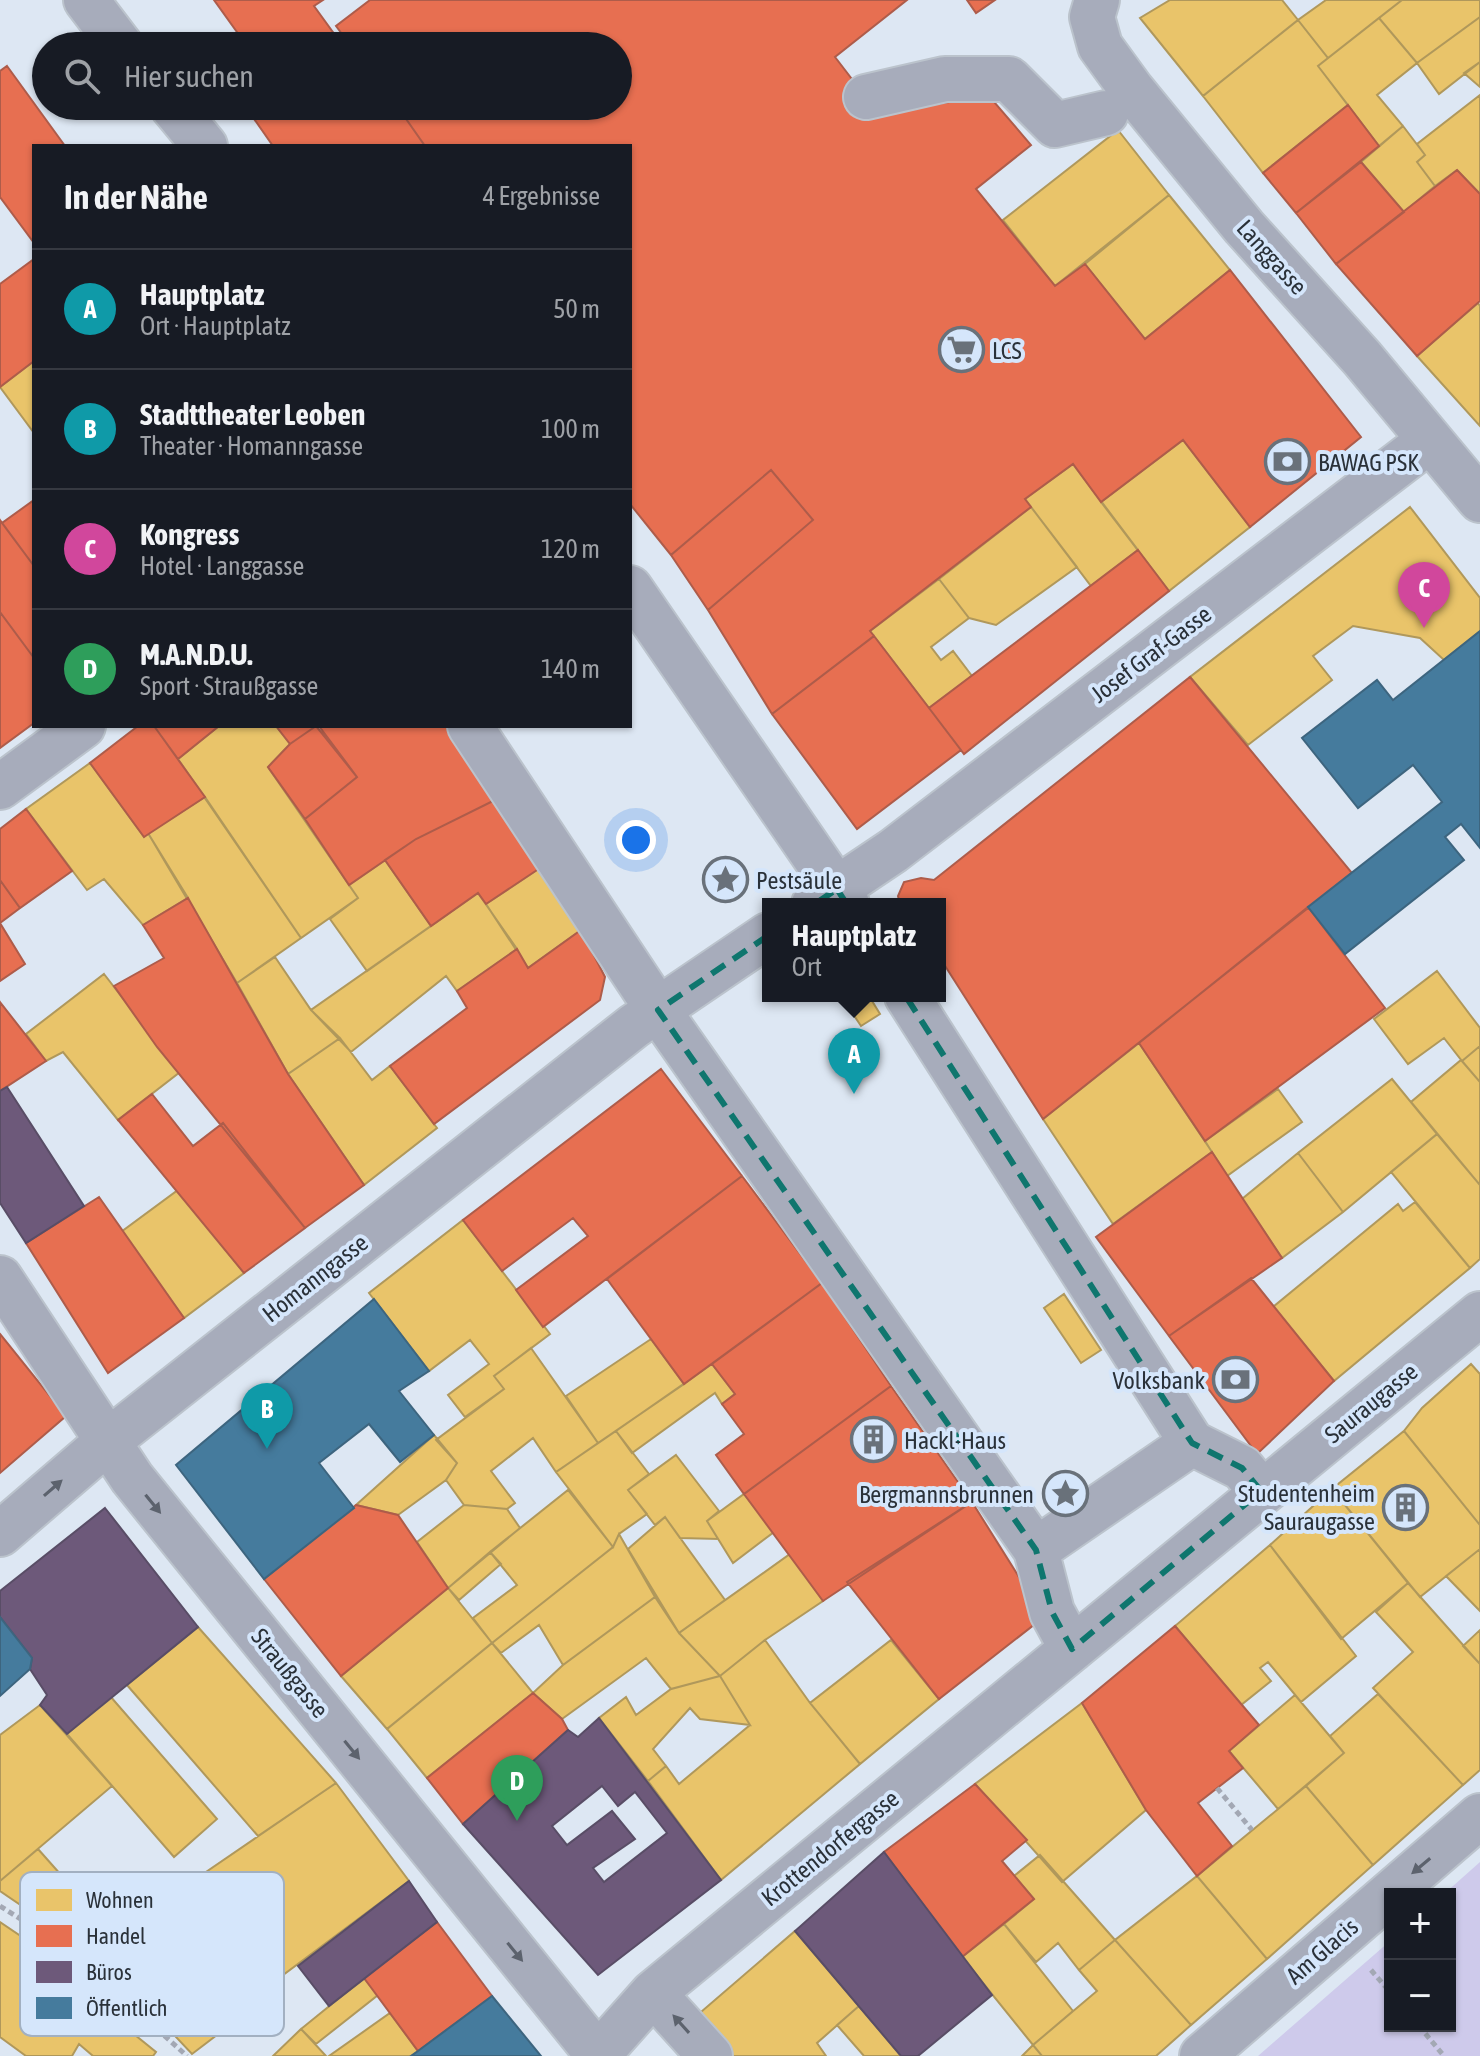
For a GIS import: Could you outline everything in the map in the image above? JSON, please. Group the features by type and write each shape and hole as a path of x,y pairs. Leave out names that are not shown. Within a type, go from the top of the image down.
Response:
{"street":[{"name":"Langgasse","path":"1097,0 1092,17 1100,46 1132,90 1244,227 1362,358 1480,500"},
{"path":"88,3 110,32"},
{"path":"866,97 945,79 1009,79 1055,125 1106,113"},
{"path":"184,120 203,144"},
{"name":"Josef Graf-Gasse","path":"842,891 1430,440"},
{"path":"632,591 842,891"},
{"path":"0,787 80,728"},
{"path":"471,728 646,1018 1036,1550 1052,1612 1072,1649"},
{"name":"Homanngasse","path":"0,1534 107,1442 646,1018 762,939"},
{"path":"911,1002 1192,1443 1242,1468 1261,1491"},
{"name":"Straußgasse","path":"0,1278 107,1442 598,2055"},
{"name":"Sauraugasse","path":"1072,1649 1480,1314"},
{"path":"1036,1550 1192,1443"},
{"name":"Krottendorfergasse","path":"598,2055 653,1993 1072,1649"},
{"name":"Am Glacis","path":"1202,2056 1480,1816"},
{"path":"653,1993 710,2056"}],"path":[{"path":"1217,1788 1252,1830"},
{"path":"0,1906 20,1919"},
{"path":"1424,2032 1444,2056"},
{"path":"165,2036 187,2056"}],"highlighted area":[{"path":"837,889 1192,1443 1242,1468 1261,1491 1072,1649 1052,1612 1036,1550 658,1010"}],"shaded area":[{"path":"1480,1862 1480,2056 1258,2056 1384,1946 1384,2032 1456,2032 1456,1888 1451,1888"}],"building: Wohnen":[{"path":"1170,0 1282,0 1298,20 1203,96 1140,18"},
{"path":"1326,0 1402,0 1328,58 1298,20"},
{"path":"1402,0 1480,0 1480,17 1417,63 1379,18"},
{"path":"1480,17 1480,62 1439,94 1417,63"},
{"path":"1379,18 1417,63 1377,95 1403,126 1379,146 1318,66"},
{"path":"1298,20 1328,58 1318,66 1348,105 1263,173 1203,96"},
{"path":"1480,62 1480,87 1464,73"},
{"path":"1480,95 1480,194 1457,170 1435,186 1417,162 1425,155 1417,144"},
{"path":"1403,126 1425,155 1417,162 1435,186 1404,212 1361,162"},
{"path":"1118,130 1169,195 1055,286 1003,220"},
{"path":"1169,195 1230,270 1145,339 1085,264"},
{"path":"1478,303 1480,306 1480,426 1417,356"},
{"path":"32,363 32,430 0,387"},
{"path":"1183,440 1250,527 1169,591 1101,502"},
{"path":"1073,464 1138,550 1091,586 1025,499"},
{"path":"1031,507 1077,567 996,625 969,618 939,579"},
{"path":"1410,507 1480,598 1480,631 1444,660 1420,638 1353,626 1313,656 1332,680 1248,745 1190,677"},
{"path":"939,579 969,618 931,647 941,660 953,651 972,676 929,708 870,631"},
{"path":"217,728 278,728 290,744 268,767 358,898 301,938 178,759"},
{"path":"90,763 144,837 148,833 188,898 143,925 104,879 87,890 26,809"},
{"path":"205,797 301,938 237,983 148,833"},
{"path":"385,860 431,926 367,971 330,919 358,898 349,885"},
{"path":"540,868 581,930 528,968 486,904"},
{"path":"478,893 517,949 457,991 446,976 351,1052 311,1010"},
{"path":"275,957 311,1010 340,1038 288,1074 237,983"},
{"path":"1437,971 1480,1028 1480,1046 1462,1061 1444,1038 1408,1064 1374,1019"},
{"path":"104,974 180,1072 118,1120 63,1052 46,1061 26,1034"},
{"path":"845,1002 873,1002 880,1014 861,1026"},
{"path":"340,1038 372,1080 390,1066 437,1128 364,1185 288,1074"},
{"path":"1139,1043 1212,1152 1113,1224 1043,1119"},
{"path":"1480,1046 1480,1082 1462,1061"},
{"path":"1461,1060 1480,1082 1480,1185 1411,1102"},
{"path":"1392,1079 1437,1134 1343,1212 1298,1153"},
{"path":"1278,1089 1302,1122 1227,1176 1205,1141"},
{"path":"1437,1134 1480,1185 1480,1259 1470,1268 1391,1172"},
{"path":"1298,1153 1343,1212 1282,1258 1242,1199"},
{"path":"178,1190 244,1273 184,1318 121,1232"},
{"path":"1415,1202 1470,1268 1334,1381 1273,1307 1398,1204 1403,1211"},
{"path":"463,1220 550,1334 494,1376 504,1389 465,1417 448,1395 489,1364 470,1340 429,1371 369,1293"},
{"path":"1064,1294 1101,1350 1081,1363 1044,1308"},
{"path":"651,1339 684,1384 598,1443 566,1396"},
{"path":"531,1348 598,1443 556,1472 533,1438 491,1471 515,1503 507,1509 464,1505 446,1480 457,1463 436,1440 504,1389 494,1376"},
{"path":"712,1364 735,1394 722,1404 715,1393 632,1453 616,1431"},
{"path":"1471,1364 1480,1374 1480,1525 1404,1431 1422,1408"},
{"path":"616,1431 649,1474 628,1490 647,1514 619,1534 613,1547 556,1472"},
{"name":"Studentenheim Sauraugasse","path":"1404,1431 1480,1525 1480,1549 1420,1597 1332,1489"},
{"path":"434,1435 457,1463 446,1480 398,1515 356,1505"},
{"path":"676,1455 719,1511 707,1521 718,1539 680,1538 665,1517 655,1525 628,1490"},
{"path":"1332,1489 1408,1583 1341,1639 1270,1545"},
{"path":"568,1490 613,1547 492,1643 473,1618 517,1585 490,1552"},
{"path":"744,1494 774,1532 733,1563 707,1521"},
{"path":"464,1505 507,1509 520,1528 448,1588 417,1542"},
{"path":"665,1517 725,1600 679,1633 628,1549"},
{"path":"619,1534 655,1597 563,1665 539,1625 501,1653 492,1643 613,1547"},
{"path":"1270,1545 1356,1656 1301,1702 1268,1662 1260,1668 1271,1681 1241,1705 1175,1626"},
{"path":"1480,1549 1480,1611 1446,1576"},
{"path":"490,1552 501,1564 459,1600 448,1588"},
{"path":"790,1554 823,1601 765,1640 720,1676 679,1633"},
{"path":"1408,1583 1480,1664 1480,1770 1463,1785 1373,1688 1413,1652 1376,1612"},
{"path":"448,1588 492,1643 387,1729 341,1676"},
{"path":"655,1597 679,1633 720,1676 671,1689 646,1658 562,1719 533,1693 563,1665"},
{"path":"198,1627 336,1783 258,1836 127,1685"},
{"path":"1480,1630 1480,1664 1463,1646"},
{"path":"765,1640 810,1703 860,1764 721,1880 648,1781 666,1766 679,1784 750,1725 720,1676"},
{"path":"891,1640 939,1699 860,1764 810,1703"},
{"path":"492,1643 533,1693 427,1778 387,1729"},
{"path":"720,1676 750,1725 700,1719 690,1708 653,1749 666,1766 648,1781 599,1718 626,1697 636,1715 671,1689"},
{"path":"1378,1694 1463,1785 1373,1865 1306,1786 1344,1753 1330,1736"},
{"path":"1295,1695 1344,1753 1278,1809 1229,1751"},
{"path":"110,1696 217,1819 174,1857 67,1734"},
{"path":"1082,1703 1146,1810 1062,1882 975,1784"},
{"path":"40,1705 112,1786 0,1881 0,1735"},
{"path":"336,1783 409,1881 284,1974 284,1872 206,1872"},
{"path":"1306,1786 1373,1865 1267,1959 1197,1876"},
{"path":"38,1849 58,1872 20,1872 20,1905 0,1891 0,1881"},
{"path":"1040,1855 1115,1940 1079,1970 1058,1943 1036,1962 1004,1924 1034,1899 1014,1876"},
{"path":"1197,1876 1267,1959 1191,2025 1115,1940"},
{"path":"0,1922 20,1936 20,2036 136,2036 156,2052 153,2056 93,2056 79,2044 72,2056 26,2056 0,2037"},
{"path":"1004,1924 1073,2011 1033,2045 962,1957"},
{"path":"795,1931 859,2006 817,2043 826,2056 731,2056 694,2018"},
{"path":"1115,1940 1191,2025 1156,2056 1042,2056 1033,2045 1097,1991 1079,1970"},
{"path":"364,1978 378,1995 316,2044 301,2029"},
{"path":"859,2006 901,2056 864,2056 837,2025"},
{"path":"390,2013 418,2051 411,2056 329,2056"},
{"path":"301,2029 326,2056 273,2056"},
{"path":"175,2036 216,2036 192,2054"},
{"path":"1033,2045 1042,2056 1022,2056"}],"building: Handel":[{"path":"214,0 323,0 314,6 333,32 237,32"},
{"name":"LCS","path":"370,0 907,0 835,57 878,113 989,96 1031,145 976,189 1055,286 1085,264 1145,339 1230,270 1361,437 1250,527 1183,440 1101,502 1073,464 1025,499 1031,507 870,631 874,636 772,714 708,610 813,520 771,470 671,555 632,506 632,144 424,144 407,120 632,120 632,32 340,32 336,26"},
{"path":"967,0 995,0 976,13"},
{"path":"7,66 32,100 32,120 46,120 64,144 32,144 32,240 0,197 0,71"},
{"path":"1348,105 1379,146 1296,213 1263,173"},
{"path":"255,120 407,120 424,144 272,144"},
{"path":"1361,162 1404,212 1336,264 1296,213"},
{"path":"1457,170 1480,194 1480,301 1417,356 1336,264"},
{"path":"32,260 32,363 0,387 0,284"},
{"path":"771,470 813,520 708,610 671,555"},
{"path":"32,501 32,563 2,523"},
{"path":"0,520 32,563 32,655 0,612"},
{"path":"1138,550 1169,591 964,754 929,708"},
{"path":"0,612 32,655 32,724 0,748"},
{"path":"874,636 961,750 857,829 772,714"},
{"path":"1190,677 1352,873 1043,1119 946,967 946,898 898,898 904,882 921,878 934,880"},
{"path":"135,728 155,728 205,797 144,837 90,763"},
{"path":"155,728 217,728 178,759"},
{"path":"278,728 313,728 290,744"},
{"path":"318,728 357,777 305,819 268,767 290,744"},
{"path":"320,728 451,728 499,798 416,839 349,885 305,819 357,777"},
{"path":"499,798 540,868 486,904 478,893 431,926 385,860 416,839"},
{"path":"26,809 72,871 20,908 0,880 0,829"},
{"path":"0,880 20,908 0,923"},
{"path":"188,898 288,1074 364,1185 305,1228 157,1047 114,986 164,958 143,925"},
{"path":"1308,907 1385,1008 1205,1141 1139,1043"},
{"path":"0,923 25,964 0,981"},
{"path":"581,930 605,977 600,1000 434,1124 390,1066 467,1008 457,991 517,949 528,968"},
{"path":"0,1002 46,1061 0,1091"},
{"path":"661,1069 742,1176 543,1327 516,1290 588,1236 573,1218 502,1271 463,1220"},
{"path":"152,1094 193,1146 223,1123 305,1228 244,1273 118,1120"},
{"path":"1212,1152 1282,1258 1169,1336 1096,1237"},
{"path":"742,1176 822,1283 684,1384 607,1279"},
{"path":"99,1197 184,1318 108,1373 26,1243"},
{"path":"1251,1278 1334,1381 1257,1454 1169,1336"},
{"path":"822,1283 891,1386 744,1494 716,1455 744,1434 722,1404 735,1394 712,1364"},
{"path":"0,1334 66,1416 0,1473"},
{"name":"Hackl-Haus","path":"891,1386 972,1502 823,1601 744,1494"},
{"path":"972,1502 1044,1617 939,1699 847,1582"},
{"path":"356,1505 398,1515 448,1588 341,1676 264,1579"},
{"path":"1175,1626 1259,1725 1229,1751 1243,1768 1198,1803 1232,1846 1197,1876 1146,1810 1082,1703"},
{"path":"533,1693 562,1719 568,1730 463,1824 427,1778"},
{"path":"975,1784 1027,1840 1002,1861 1034,1899 962,1957 884,1852"},
{"path":"437,1922 492,1996 418,2051 364,1978"}],"building: Büros":[{"path":"7,1087 84,1206 26,1243 0,1203 0,1091"},
{"path":"105,1508 198,1627 67,1734 40,1705 47,1695 30,1669 32,1658 0,1617 0,1591"},
{"path":"599,1718 721,1880 598,1975 463,1824 568,1730 578,1737","holes":["602,1786 618,1806 635,1792 667,1833 604,1882 593,1868 635,1839 612,1811 567,1845 552,1826"]},
{"path":"884,1852 992,1995 918,2056 901,2056 795,1931"},
{"path":"409,1881 437,1922 329,2006 298,1966"}],"building: Öffentlich":[{"path":"1480,631 1480,848 1461,824 1445,837 1464,860 1345,954 1308,907 1442,802 1413,765 1358,808 1302,738 1377,680 1393,700"},
{"path":"374,1299 429,1371 399,1391 434,1435 400,1462 369,1424 319,1463 354,1508 264,1579 176,1465"},
{"path":"0,1617 32,1658 30,1669 0,1696"},
{"path":"492,1996 541,2056 411,2056 418,2051"}],"place":[{"name":"LCS","path":"961,350"},
{"name":"BAWAG PSK","path":"1287,462"},
{"name":"Kongress","path":"1424,628"},
{"name":"Pestsäule","path":"725,880"},
{"name":"Hauptplatz","path":"854,1094"},
{"name":"Volksbank","path":"1236,1380"},
{"name":"Hackl-Haus","path":"873,1440"},
{"name":"Stadttheater Leoben","path":"267,1449"},
{"name":"Bergmannsbrunnen","path":"1065,1494"},
{"name":"Studentenheim Sauraugasse","path":"1406,1507"},
{"name":"M.A.N.D.U.","path":"517,1821"}]}
